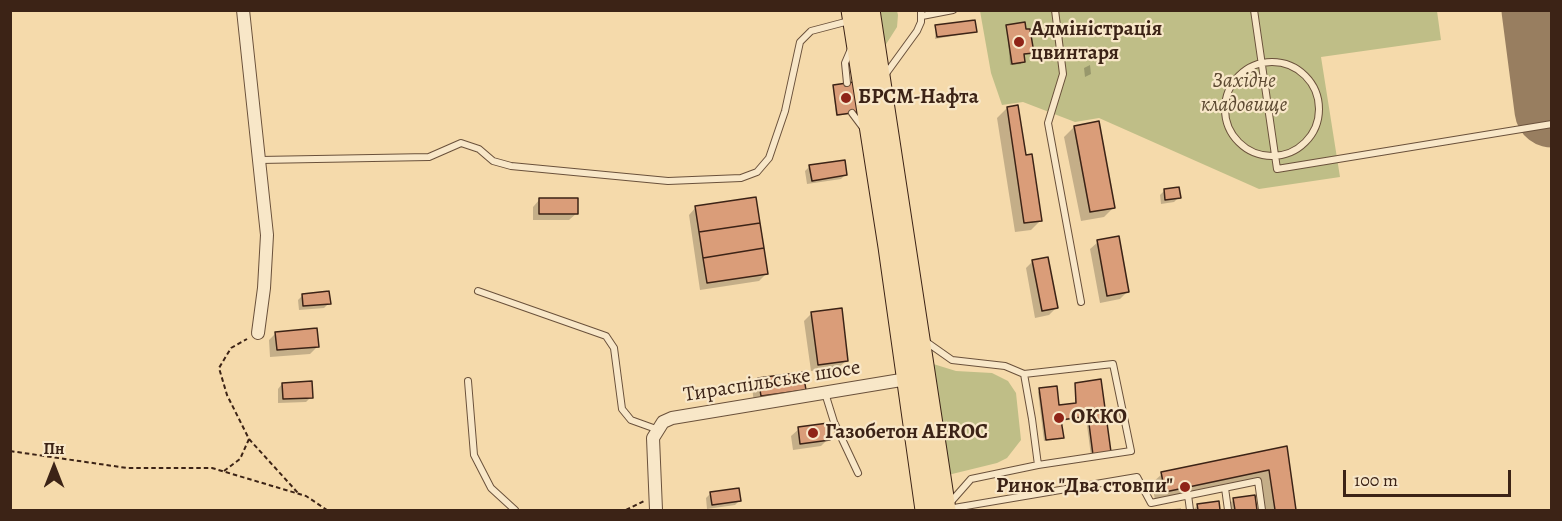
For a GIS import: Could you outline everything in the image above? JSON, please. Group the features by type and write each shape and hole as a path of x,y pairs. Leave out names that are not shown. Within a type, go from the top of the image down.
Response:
{"highway":[{"path":"858,19 880,83 919,337 938,510"},
{"path":"858,19 872,138 907,379 938,510"}],"street":[{"path":"243,10 267,234 264,288 258,333"},
{"name":"Тираспільське шосе","path":"656,429 672,418 907,379"},
{"path":"656,429 653,438 656,510"}],"lane":[{"path":"880,83 916,31 922,13 953,10"},
{"path":"1055,10 1064,74 1048,123 1081,302"},
{"path":"1254,10 1277,169 1551,124"},
{"path":"260,160 429,157 461,143 479,149 493,162 511,166 602,177 634,177 668,181 741,178 757,172 769,158 785,111 797,48 804,36 821,27 858,19 845,63 847,83"},
{"path":"1278,62 1299,71 1315,88 1320,103 1319,118 1309,139 1290,153 1275,157 1260,155 1245,148 1234,138 1227,124 1225,108 1228,93 1236,79 1248,69 1262,63 1278,62"},
{"path":"852,113 872,138"},
{"path":"478,291 606,336 614,348 622,409 631,420 656,429"},
{"path":"919,337 952,360 1005,366 1024,374 1113,364 1131,451 1038,465 971,479 938,510"},
{"path":"1024,374 1038,465"},
{"path":"468,381 474,455 491,488 515,510"},
{"path":"825,393 834,422 858,473"},
{"path":"983,510 1137,477 1152,507 1188,495 1258,481 1262,510"},
{"path":"1225,488 1228,510"},
{"path":"1188,495 1190,510"},
{"path":"938,510 993,507"}],"path":[{"path":"258,333 231,348 219,368 226,395 249,439 299,494"},
{"path":"222,472 240,459 249,439"},
{"path":"10,451 127,468 212,468 299,494 327,510"},
{"path":"626,510 654,495"}],"green space":[{"path":"878,11 897,11 898,15 897,27 883,49"},
{"name":"Західне кладовище","path":"980,11 1437,11 1441,40 1321,57 1340,177 1259,189 1099,118 1075,122 1023,102 1002,105 991,73"},
{"path":"930,363 956,371 992,373 1008,381 1016,393 1021,440 1007,458 997,463 948,475"}],"building":[{"path":"975,20 977,32 937,37 935,25"},
{"name":"Адміністрація цвинтаря","path":"1025,22 1026,29 1030,29 1034,53 1024,54 1025,62 1012,64 1006,25"},
{"name":"БРСМ-Нафта","path":"854,82 859,112 837,115 833,85"},
{"path":"1018,105 1026,155 1032,154 1042,221 1024,223 1007,107"},
{"path":"1099,121 1115,208 1090,212 1074,126"},
{"path":"845,160 847,175 812,181 809,165"},
{"path":"1179,187 1181,198 1165,200 1164,189"},
{"path":"756,197 760,223 699,232 695,206"},
{"path":"539,198 578,198 578,214 539,214"},
{"path":"760,223 764,248 703,258 699,232"},
{"path":"1119,236 1129,292 1107,296 1097,240"},
{"path":"764,248 768,274 707,283 703,258"},
{"path":"1048,257 1058,308 1042,311 1032,260"},
{"path":"329,291 331,304 303,306 302,294"},
{"path":"842,308 848,361 818,365 811,312"},
{"path":"317,328 319,347 277,350 275,332"},
{"path":"803,372 806,390 761,396 758,378"},
{"name":"ОККО","path":"1101,379 1111,452 1093,455 1088,416 1061,420 1064,438 1046,440 1039,388 1057,386 1059,405 1076,403 1075,383"},
{"path":"312,381 313,398 283,399 282,383"},
{"path":"828,423 830,440 800,444 798,427"},
{"path":"1287,446 1296,510 1275,510 1269,470 1165,492 1161,472"},
{"path":"739,488 741,501 712,505 710,492"},
{"path":"1255,495 1257,510 1235,510 1233,498"},
{"path":"1219,501 1220,510 1198,510 1197,504"}],"runway":[{"path":"1539,10 1552,110"}],"place":[{"name":"Адміністрація цвинтаря","path":"1019,42"},
{"name":"БРСМ-Нафта","path":"846,98"},
{"name":"ОККО","path":"1059,418"},
{"name":"Газобетон AEROC","path":"813,433"},
{"name":"Ринок \"Два стовпи\"","path":"1185,487"}]}
